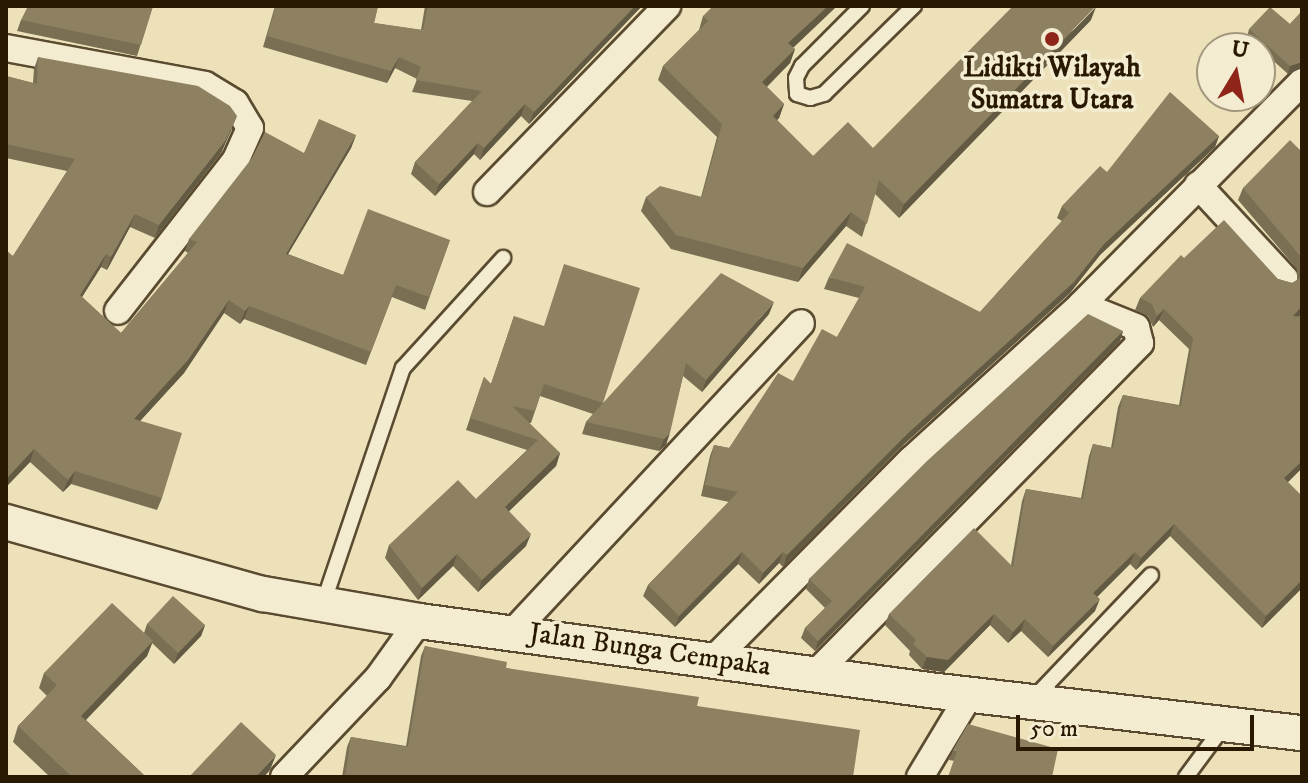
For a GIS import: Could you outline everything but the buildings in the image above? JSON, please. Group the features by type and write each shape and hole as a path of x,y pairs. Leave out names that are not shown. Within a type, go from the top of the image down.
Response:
{"street":[{"path":"487,192 667,6"},
{"path":"6,48 205,85 235,103 250,128 235,161 118,311"},
{"path":"714,659 912,459 1081,305 1302,82"},
{"path":"1198,185 1285,279"},
{"path":"817,672 1140,343 1136,327 1081,305"},
{"path":"513,632 801,323"},
{"name":"Jalan Bunga Cempaka","path":"6,522 263,594 419,621 1030,703 1223,727 1302,733"},
{"path":"284,777 378,678 419,621"},
{"path":"920,777 970,694"}],"lane":[{"path":"862,6 802,66 797,94 810,98 824,94 914,6"},
{"path":"323,604 403,368 503,258"},
{"path":"1030,703 1151,575"},
{"path":"1186,777 1223,727"}],"place":[{"name":"Lidikti Wilayah Sumatra Utara","path":"1052,39"}]}
